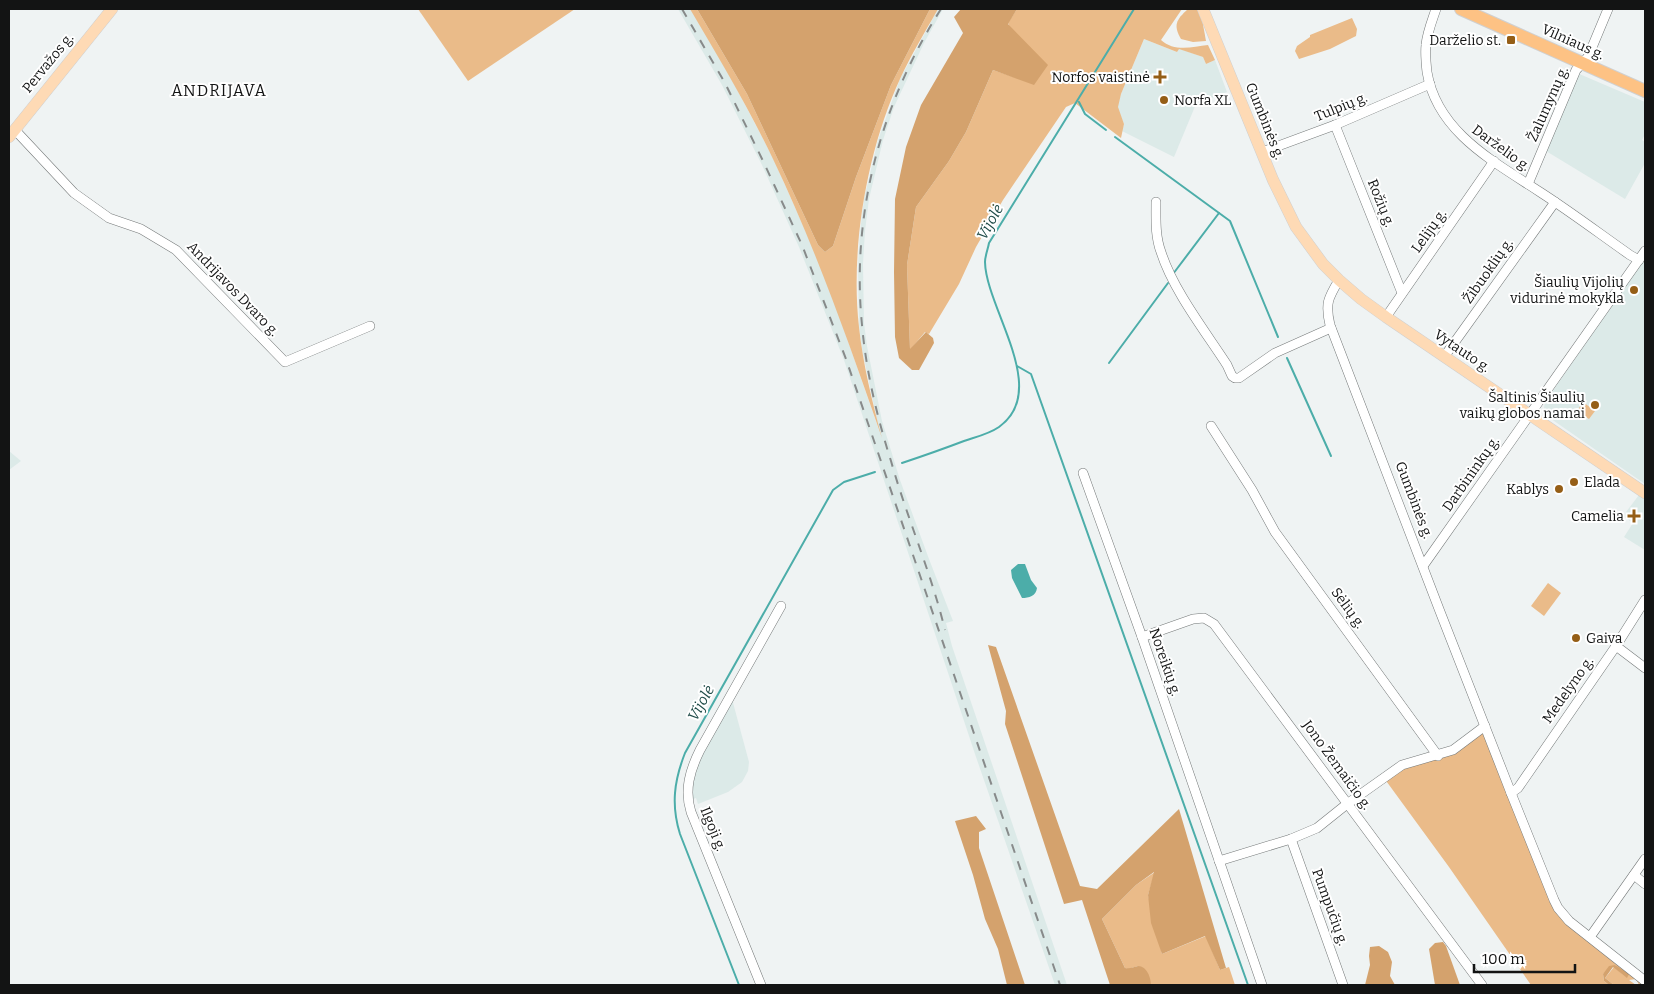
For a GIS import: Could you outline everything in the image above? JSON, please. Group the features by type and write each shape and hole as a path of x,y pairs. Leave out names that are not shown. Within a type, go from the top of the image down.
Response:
{"highway":[{"name":"Vilniaus g.","path":"1461,9 1645,91"}],"main road":[{"name":"Pervažos g.","path":"12,134 112,9"},
{"name":"Gumbinės g.","path":"1204,9 1279,194 1296,227 1314,252 1340,280"},
{"name":"Vytauto g.","path":"1340,280 1361,299 1386,317 1645,493"}],"street":[{"name":"Darželio g.","path":"1436,9 1429,28 1426,47 1430,84 1435,99 1460,136 1639,260"},
{"name":"Žalumynų g.","path":"1528,184 1576,70 1588,57 1608,9"},
{"name":"Tulpių g.","path":"1262,152 1430,84"},
{"name":"Rožių g.","path":"1335,124 1402,293"},
{"name":"Andrijavos Dvaro g.","path":"12,134 74,193 109,218 141,228 176,250 284,362 370,326"},
{"name":"Lelijų g.","path":"1386,317 1494,161"},
{"path":"1156,202 1156,232 1160,252 1172,280 1227,365 1232,376 1240,378 1275,352 1331,328"},
{"name":"Žibuoklių g.","path":"1444,357 1555,202"},
{"name":"Darbininkų g.","path":"1423,566 1645,251"},
{"name":"Gumbinės g.","path":"1340,280 1329,297 1328,302 1327,311 1331,328 1511,794 1558,908 1569,921 1645,982"},
{"name":"Sėlių g.","path":"1211,426 1252,490 1275,532 1438,756"},
{"name":"Noreikių g.","path":"1083,472 1262,985"},
{"name":"Medelyno g.","path":"1511,794 1518,788 1616,646 1645,600"},
{"name":"Ilgoji g.","path":"761,985 691,812 688,804 688,793 692,766 781,606"},
{"name":"Jono Žemaičio g.","path":"1142,637 1193,619 1204,618 1214,624 1482,985"},
{"path":"1616,646 1645,668"},
{"path":"1220,861 1317,828 1402,765 1438,756 1453,750 1485,726"},
{"name":"Pumpučių g.","path":"1291,838 1343,985"},
{"path":"1590,937 1645,859"},
{"path":"1634,875 1645,884"}],"shaded area":[{"path":"418,9 575,9 468,81"},
{"path":"678,9 690,9 692,11 731,78 773,158 833,298 879,430 862,349 859,325 858,265 864,199 878,140 900,79 938,9 943,9 924,43 894,107 883,140 869,199 865,231 863,264 864,323 882,421 900,480 953,621 946,623 952,646 1067,985 1055,985 976,757 844,360 799,247 762,165 722,85"},
{"path":"690,9 697,9 747,94 818,245 825,252 833,246 856,177 891,85 930,9 938,9 909,61 888,107 870,168 859,233 857,297 859,327 868,382 882,438 831,297 789,193 754,121"},
{"path":"697,9 930,9 891,85 856,177 833,246 825,252 818,245 747,94"},
{"path":"961,9 1017,9 1008,24 1048,65 1034,85 993,70 966,132 949,161 916,207 907,265 910,349 926,332 933,338 934,343 919,370 912,370 899,358 895,337 895,199 906,147 921,105 963,33 954,17"},
{"path":"1017,9 1182,9 1161,40 1166,44 1177,47 1208,45 1215,60 1206,64 1203,57 1179,49 1177,52 1144,39 1121,94 1118,107 1124,124 1121,138 1075,103 1066,107 1003,200 976,247 959,284 929,334 925,332 910,350 907,265 916,207 949,161 966,132 993,70 1034,84 1008,23"},
{"path":"1188,9 1198,9 1206,41 1193,42 1181,39 1177,30 1177,23"},
{"path":"1352,18 1357,29 1356,36 1330,49 1299,59 1295,51 1297,46 1310,37 1310,35"},
{"path":"1144,39 1177,52 1178,48 1203,57 1206,64 1215,60 1227,92 1196,104 1174,157 1122,131 1124,124 1117,107"},
{"path":"1577,73 1645,102 1645,134 1642,140 1645,142 1645,163 1625,199 1546,151"},
{"name":"Šaltinis Šiaulių vaikų globos namai","path":"1645,258 1645,484 1544,414 1544,408 1545,402"},
{"path":"1583,402 1595,411 1589,419 1577,411"},
{"path":"9,451 21,461 9,470"},
{"path":"1639,495 1645,499 1645,550 1624,537 1633,523 1623,516"},
{"path":"1548,583 1561,593 1544,616 1531,606"},
{"path":"988,645 996,647 1080,886 1097,889 1179,809 1226,968 1220,970 1205,936 1162,954 1151,923 1148,895 1154,872 1136,885 1102,919 1125,968 1138,966 1144,968 1149,976 1151,985 1110,985 1082,900 1064,904 1005,724 1006,711"},
{"path":"732,699 749,762 748,771 742,782 728,792 698,804 696,798 690,800 695,767"},
{"path":"1485,726 1558,908 1645,981 1645,985 1639,985 1636,979 1629,980 1636,985 1614,985 1605,978 1614,967 1626,977 1615,965 1603,974 1604,981 1609,985 1531,985 1384,778 1402,765 1438,756"},
{"path":"976,816 986,829 979,832 979,848 1025,985 1007,985 998,949 985,919 955,821"},
{"path":"1155,872 1148,895 1162,954 1206,936 1220,970 1229,967 1235,985 1151,985 1138,966 1125,968 1102,919 1136,885"},
{"path":"1443,942 1460,985 1435,985 1429,949 1435,943"},
{"path":"1379,946 1388,952 1392,962 1390,976 1395,985 1365,985 1370,965 1370,947"},
{"path":"1615,965 1629,974 1627,978 1613,967 1605,978 1614,985 1609,985 1604,981 1603,974 1609,966"}],"water":[{"path":"1018,564 1025,564 1031,580 1037,588 1034,595 1030,597 1022,598 1012,578 1011,570"}],"waterway":[{"name":"Vijolė","path":"902,463 991,432 999,427 1013,411 1019,392 1018,371 1012,348 988,281 985,257 989,243 1134,9"},
{"path":"1079,102 1085,114 1106,130"},
{"path":"1115,137 1230,221 1278,337"},
{"path":"1173,274 1219,213"},
{"path":"1109,363 1168,283"},
{"path":"1287,358 1331,456"},
{"path":"1017,366 1031,374 1248,985"},
{"name":"Vijolė","path":"739,985 680,834 675,813 678,773 685,753 833,490 844,482 875,472"}],"railway":[{"path":"682,9 725,83 802,245 846,359 1060,985"},
{"path":"941,9 920,45 902,82 875,160 866,201 861,242 860,283 864,342 869,377 877,411 897,482 933,587 945,630"}],"place":[{"name":"Darželio st.","path":"1511,40"},
{"name":"Norfos vaistinė","path":"1160,77"},
{"name":"Norfa XL","path":"1164,100"},
{"name":"Šiaulių Vijolių vidurinė mokykla","path":"1634,290"},
{"name":"Šaltinis Šiaulių vaikų globos namai","path":"1595,405"},
{"name":"Elada","path":"1574,482"},
{"name":"Kablys","path":"1559,489"},
{"name":"Camelia","path":"1634,516"},
{"name":"Gaiva","path":"1576,638"}],"district":[{"name":"ANDRIJAVA","path":"219,90"}]}
